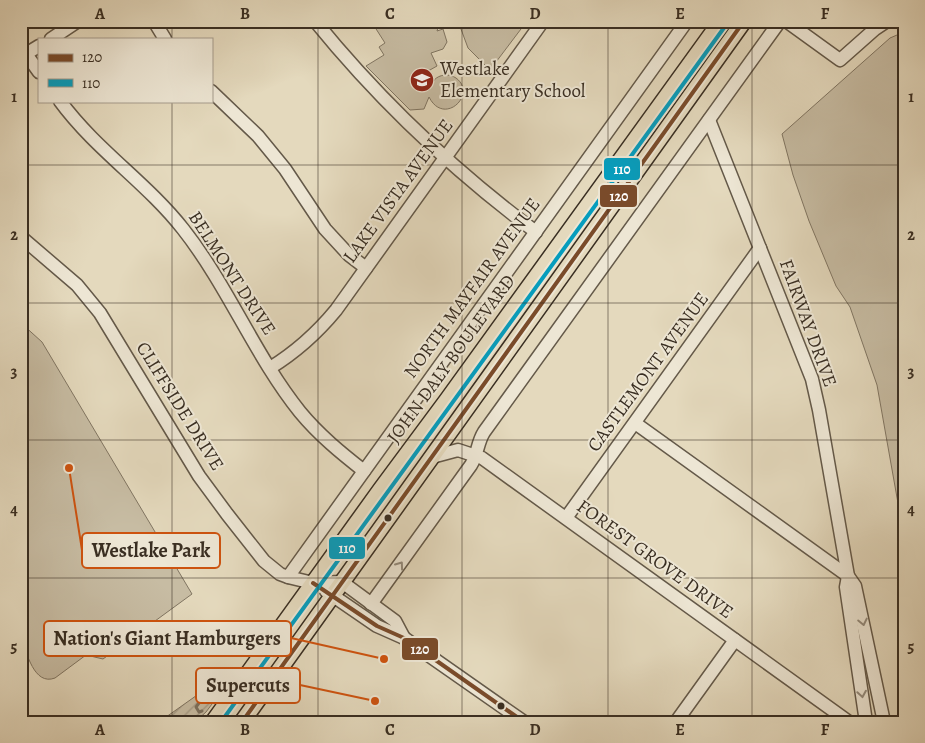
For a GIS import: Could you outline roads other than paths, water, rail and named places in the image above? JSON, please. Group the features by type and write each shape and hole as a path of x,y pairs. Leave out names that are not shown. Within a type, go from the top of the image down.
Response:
{"main road":[{"name":"JOHN DALY BOULEVARD","path":"214,722 721,21"},
{"path":"242,722 744,21"}],"street":[{"path":"52,38 78,21"},
{"path":"154,21 164,38"},
{"path":"315,21 374,90 445,158 489,196 536,232"},
{"name":"LAKE VISTA AVENUE","path":"270,368 287,358 312,337 336,310 543,21"},
{"name":"NORTH MAYFAIR AVENUE","path":"288,577 687,21"},
{"path":"371,604 477,455 478,445 484,432 780,21"},
{"path":"786,21 840,60 875,29 887,21"},
{"path":"38,47 24,56 38,71"},
{"path":"212,91 258,136 285,169 325,229 349,255 366,268"},
{"name":"BELMONT DRIVE","path":"61,102 104,152 156,199 183,229 208,264 291,400 310,424 332,446 364,471"},
{"name":"FAIRWAY DRIVE","path":"709,120 812,379 848,576 846,587 866,722"},
{"name":"CLIFFSIDE DRIVE","path":"21,237 65,274 88,298 110,329 186,455 213,495 264,561 280,574 313,583"},
{"name":"CASTLEMONT AVENUE","path":"566,518 760,248"},
{"path":"635,423 848,576"},
{"name":"FOREST GROVE DRIVE","path":"432,457 458,450 477,455 849,722"},
{"name":"FAIRWAY DRIVE","path":"848,576 855,586 884,722"},
{"path":"313,583 342,582 395,621 404,638"},
{"path":"313,583 377,626 404,638 524,722"},
{"path":"676,722 735,640"}],"waterway":[{"path":"202,699 196,707 199,712 202,711"}],"place":[{"name":"Westlake Elementary School","path":"422,80"},
{"name":"Westlake Park","path":"69,468"},
{"name":"Nation's Giant Hamburgers","path":"384,659"},
{"name":"Supercuts","path":"375,701"}]}
